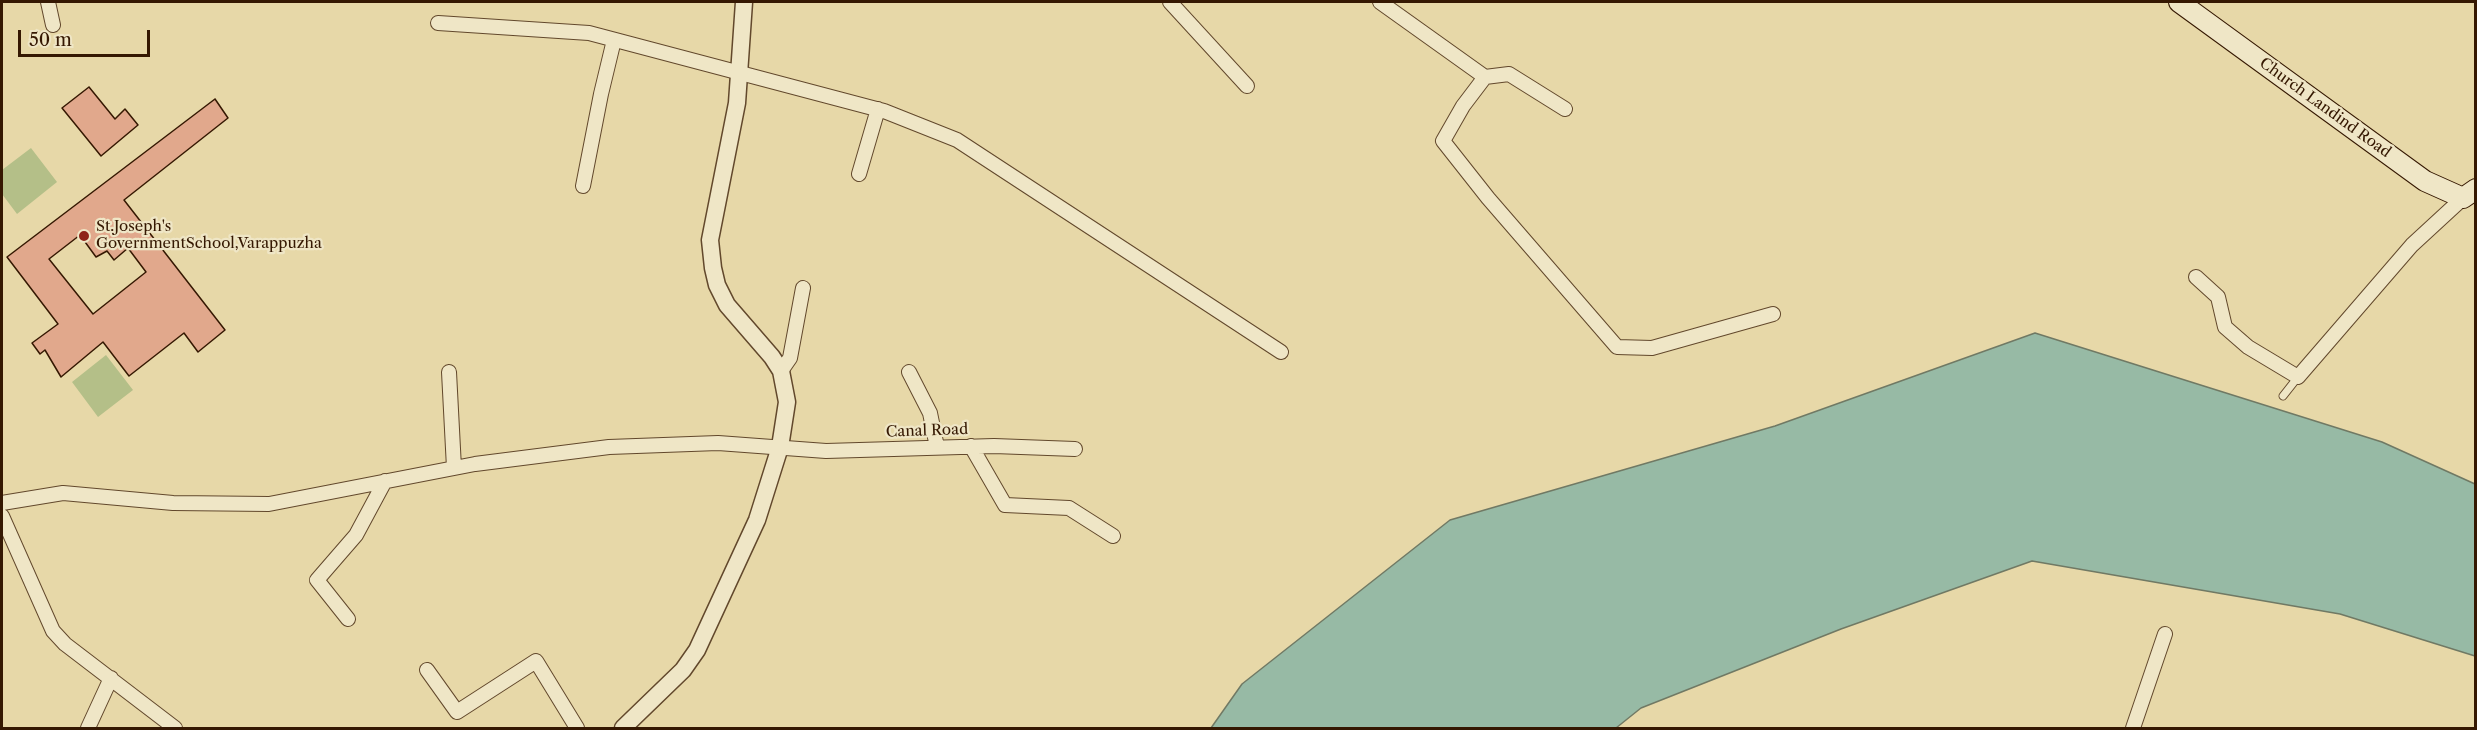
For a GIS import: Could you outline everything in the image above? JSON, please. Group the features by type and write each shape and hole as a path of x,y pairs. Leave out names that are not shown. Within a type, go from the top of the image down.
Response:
{"main road":[{"name":"Church Landind Road","path":"2179,2 2425,182 2469,194"}],"street":[{"path":"48,2 52,25"},
{"path":"623,729 683,670 697,650 757,520 780,447 787,402 781,371 728,305 717,285 710,240 737,103 744,2"},
{"path":"1170,2 1247,86"},
{"path":"1380,2 1485,78"},
{"path":"438,23 589,33 878,109 957,140 1281,352"},
{"path":"583,186 614,40"},
{"path":"1565,109 1509,74 1485,78 1463,106 1443,141 1488,198 1617,347 1652,348 1773,314"},
{"path":"859,174 878,109"},
{"path":"2196,276 2218,297 2225,327 2255,352 2298,377 2412,245 2469,194"},
{"path":"781,371 790,358 803,288"},
{"path":"449,372 454,468"},
{"path":"909,372 930,414 937,447"},
{"name":"Canal Road","path":"2,503 63,494 173,503 269,504 454,468 609,447 718,443 826,451 971,446 1075,449"},
{"path":"971,446 1005,505 1070,508 1113,536"},
{"path":"348,619 317,580 356,535 385,481"},
{"path":"2,516 53,631 65,645 175,729"},
{"path":"2133,729 2165,634"},
{"path":"428,670 457,712 536,661 577,729"},
{"path":"88,729 111,678"}],"lane":[{"path":"2283,396 2298,377"}],"green space":[{"path":"31,148 57,182 17,214 2,194 2,170"},
{"path":"106,355 133,390 98,417 72,382"}],"shaded area":[{"path":"2035,333 2382,442 2475,484 2475,656 2340,614 2032,561 1841,629 1641,708 1616,728 1211,728 1242,684 1450,520 1775,426"}],"building":[{"path":"89,87 115,119 125,109 138,125 101,156 62,108"},
{"path":"215,99 228,118 124,200 225,330 198,352 184,333 129,376 103,342 61,377 45,350 40,354 32,343 58,324 7,257","holes":["80,235 96,257 107,251 114,260 128,248 146,272 93,314 49,259"]}],"place":[{"name":"St.Joseph's GovernmentSchool,Varappuzha","path":"84,236"}]}
